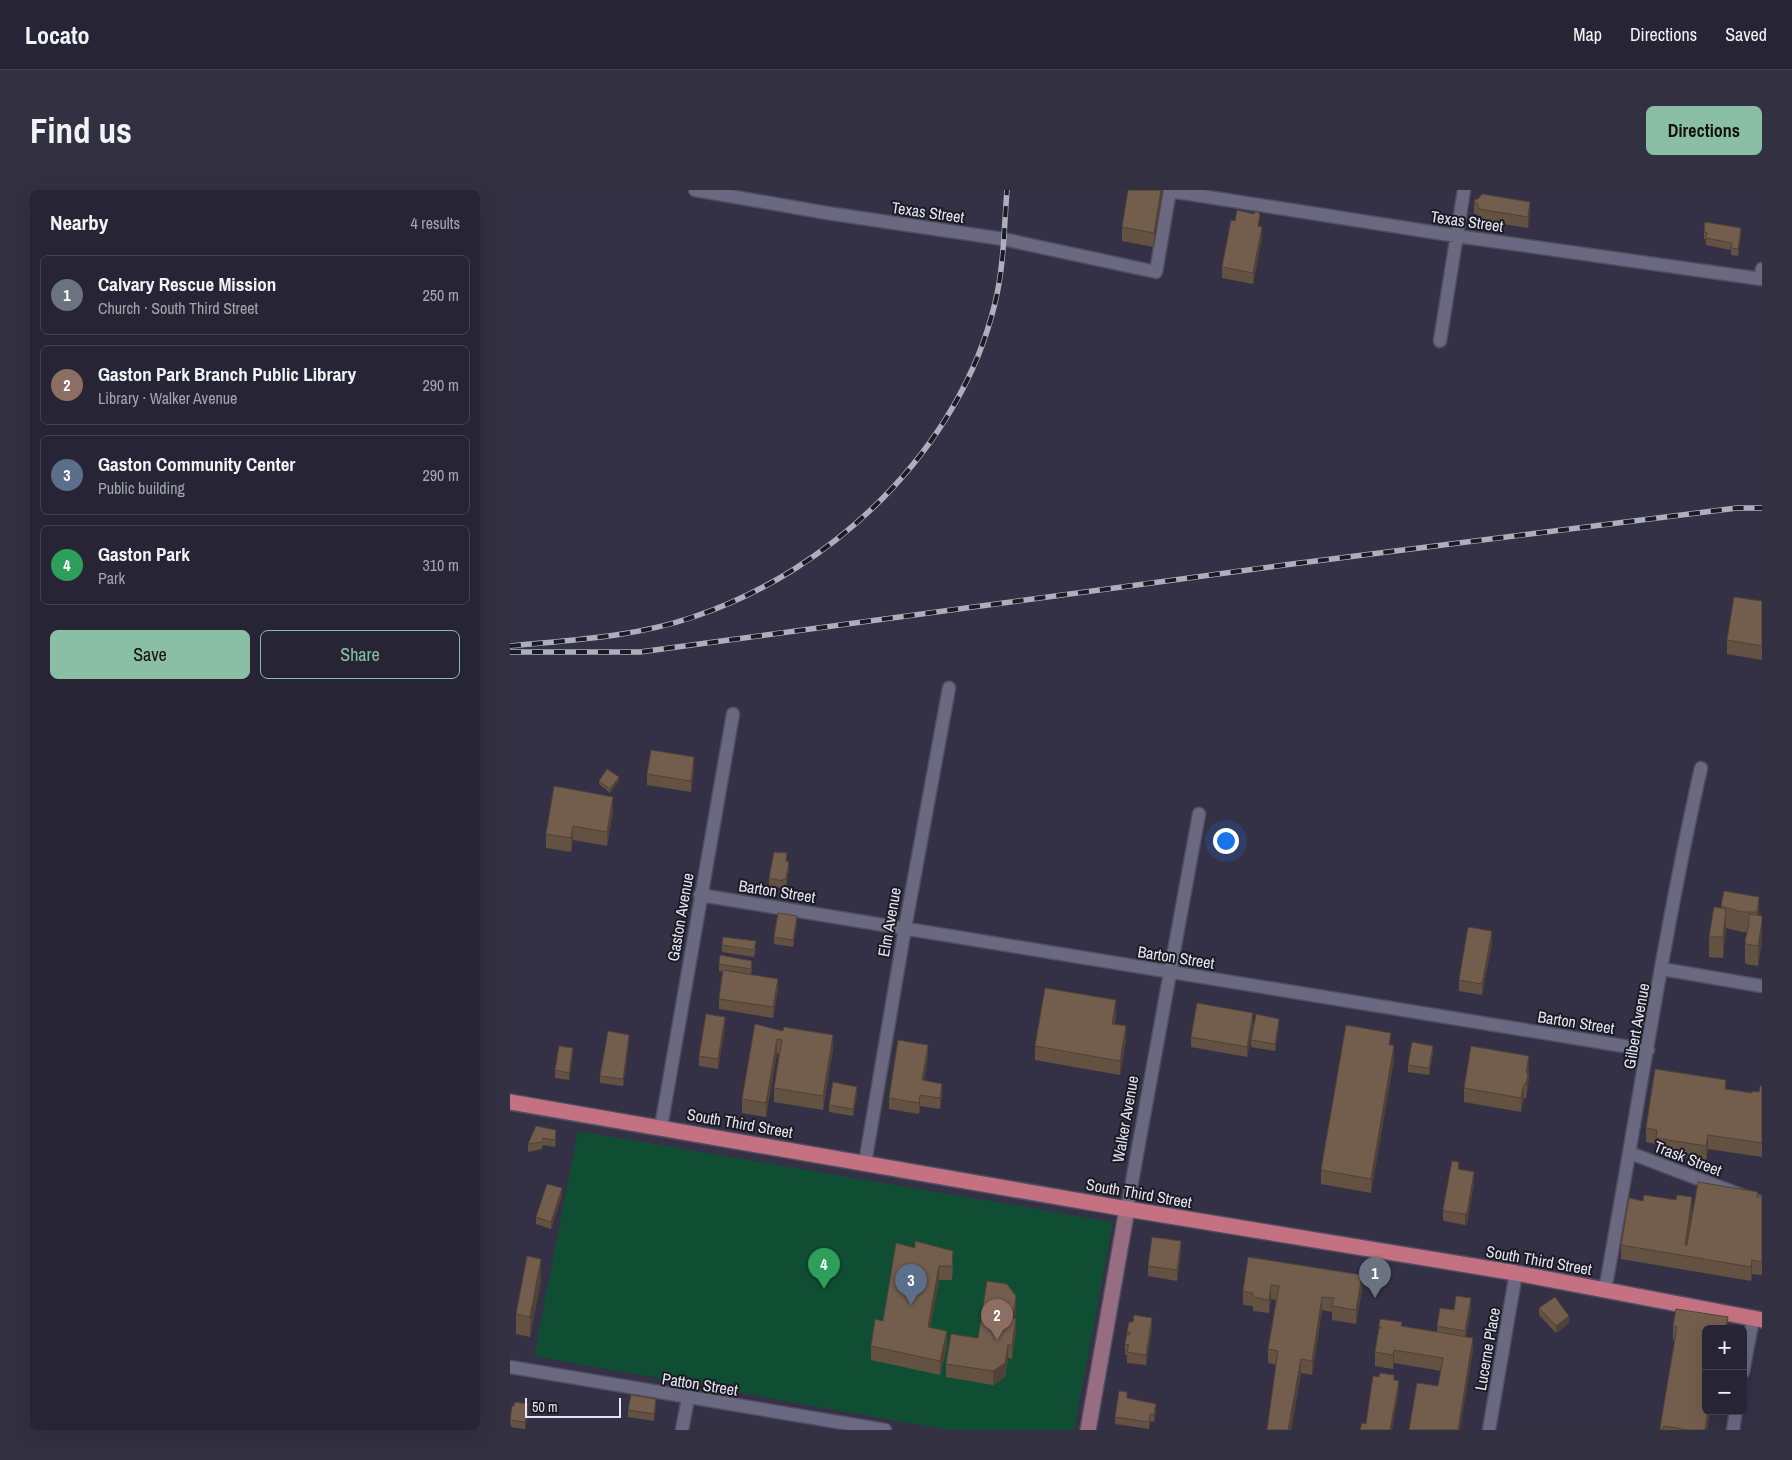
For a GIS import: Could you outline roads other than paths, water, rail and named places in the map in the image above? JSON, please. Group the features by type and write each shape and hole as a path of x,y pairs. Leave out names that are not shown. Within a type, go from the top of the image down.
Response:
{"main road":[{"name":"South Third Street","path":"510,1102 1127,1209 1516,1273 1757,1320"}],"street":[{"name":"Texas Street","path":"694,190 827,214 1002,239 1156,272 1170,191 1457,236 1761,274"},
{"path":"1440,341 1464,190"},
{"name":"Elm Avenue","path":"865,1163 904,928 949,688"},
{"name":"Gaston Avenue","path":"661,1127 733,714"},
{"name":"Gilbert Avenue","path":"1605,1290 1678,869 1700,768"},
{"name":"Walker Avenue","path":"1088,1430 1199,814"},
{"name":"Barton Street","path":"700,895 1648,1050"},
{"path":"1662,969 1762,986"},
{"name":"Trask Street","path":"1630,1153 1762,1203"},
{"name":"Lucerne Place","path":"1489,1430 1516,1273"},
{"path":"1744,1370 1757,1320"},
{"name":"Patton Street","path":"510,1367 886,1430"},
{"path":"682,1430 688,1398"},
{"path":"1733,1430 1735,1415"}],"railway":[{"path":"510,646 626,633 671,624 693,617 745,596 794,569 841,536 883,498 921,454 953,407 978,357 998,289 1007,190"},
{"path":"510,652 640,652 1292,564 1737,508 1762,508"}],"place":[{"name":"Gaston Park","path":"824,1289"},
{"name":"Calvary Rescue Mission","path":"1375,1298"},
{"name":"Gaston Community Center","path":"911,1305"},
{"name":"Gaston Park Branch Public Library","path":"997,1340"}]}
